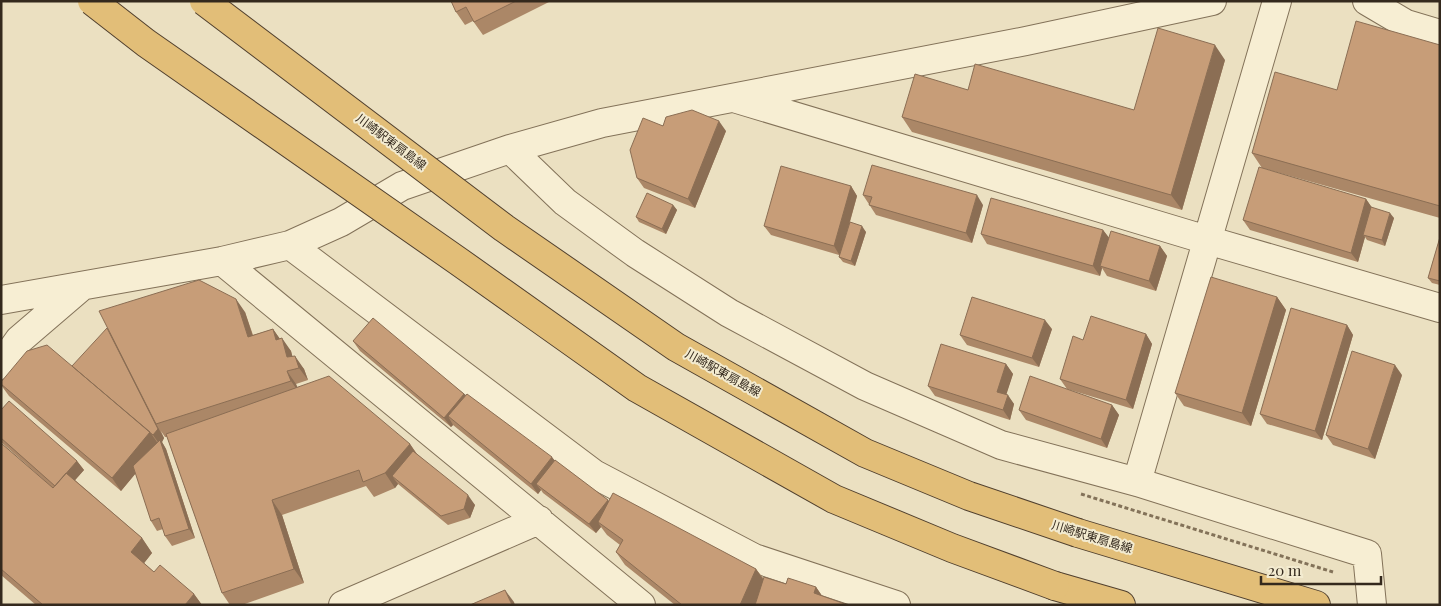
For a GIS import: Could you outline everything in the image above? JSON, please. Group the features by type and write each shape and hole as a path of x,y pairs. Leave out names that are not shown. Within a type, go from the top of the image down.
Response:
{"highway":[{"path":"92,1 146,43 637,388 834,499 952,548 1104,602"},
{"name":"川崎駅東扇島線","path":"204,1 504,228 676,347 865,453 969,496 1078,533 1316,605"}],"street":[{"path":"1,300 222,261 290,245 341,222 402,186 510,149 602,123 1026,41 1212,1"},
{"path":"1137,482 1277,1"},
{"path":"1367,1 1406,24 1440,34"},
{"path":"733,98 1440,308"},
{"path":"510,149 565,202 635,254 729,313 866,386 1001,445 1137,482 1367,554 1372,605"},
{"path":"290,245 594,474 754,558 896,605"},
{"path":"222,261 641,605"},
{"path":"1,365 20,340 82,286"},
{"path":"344,605 539,520"}],"path":[{"path":"1078,494 1333,572"}],"building":[{"path":"451,1 516,1 474,22 466,7 456,12"},
{"path":"1356,21 1440,45 1440,206 1252,153 1275,72 1337,90"},
{"path":"1158,28 1215,45 1171,195 902,117 915,74 968,90 975,64 1134,110"},
{"path":"692,110 719,121 688,199 637,178 630,150 643,118 663,126 666,117"},
{"path":"872,165 977,195 966,233 869,205 872,197 863,195"},
{"path":"781,166 851,186 834,246 764,226"},
{"path":"1259,167 1366,199 1351,253 1243,220"},
{"path":"647,193 673,205 662,229 636,217"},
{"path":"991,198 1103,230 1093,266 981,234"},
{"path":"1371,207 1390,213 1382,240 1363,235"},
{"path":"850,222 862,226 851,261 839,257"},
{"path":"1111,231 1160,246 1149,281 1100,266"},
{"path":"1440,237 1440,281 1428,278"},
{"path":"1211,277 1277,297 1242,413 1175,393"},
{"path":"199,280 236,299 248,337 273,329 276,340 282,338 287,357 295,356 299,368 287,371 291,381 156,424 99,311"},
{"path":"972,297 1045,320 1032,358 960,335"},
{"path":"1291,308 1347,325 1315,431 1260,414"},
{"path":"1091,316 1146,334 1126,400 1060,379 1073,336 1083,340"},
{"path":"373,318 464,394 444,418 353,341"},
{"path":"107,328 158,429 153,435 72,366"},
{"path":"941,344 1006,364 997,392 1008,395 1003,410 928,386"},
{"path":"47,345 150,432 112,478 1,384 27,351"},
{"path":"1352,351 1395,365 1368,449 1326,435"},
{"path":"329,376 410,444 385,473 363,482 359,470 272,500 294,569 222,593 166,434"},
{"path":"1030,376 1112,405 1101,439 1019,410"},
{"path":"467,394 552,457 531,484 448,416"},
{"path":"9,401 77,461 55,486 1,438 1,410"},
{"path":"160,440 189,529 165,536 159,518 151,521 133,466"},
{"path":"1,443 53,488 66,473 142,538 131,552 154,572 160,565 194,594 185,605 43,605 1,569"},
{"path":"413,451 468,495 464,509 441,516 392,476"},
{"path":"555,460 608,500 589,524 536,484"},
{"path":"613,493 756,569 740,605 682,605 616,552 623,540 598,522"},
{"path":"764,577 786,584 788,578 816,587 814,593 848,605 755,605"},
{"path":"505,590 512,605 470,605"}]}
